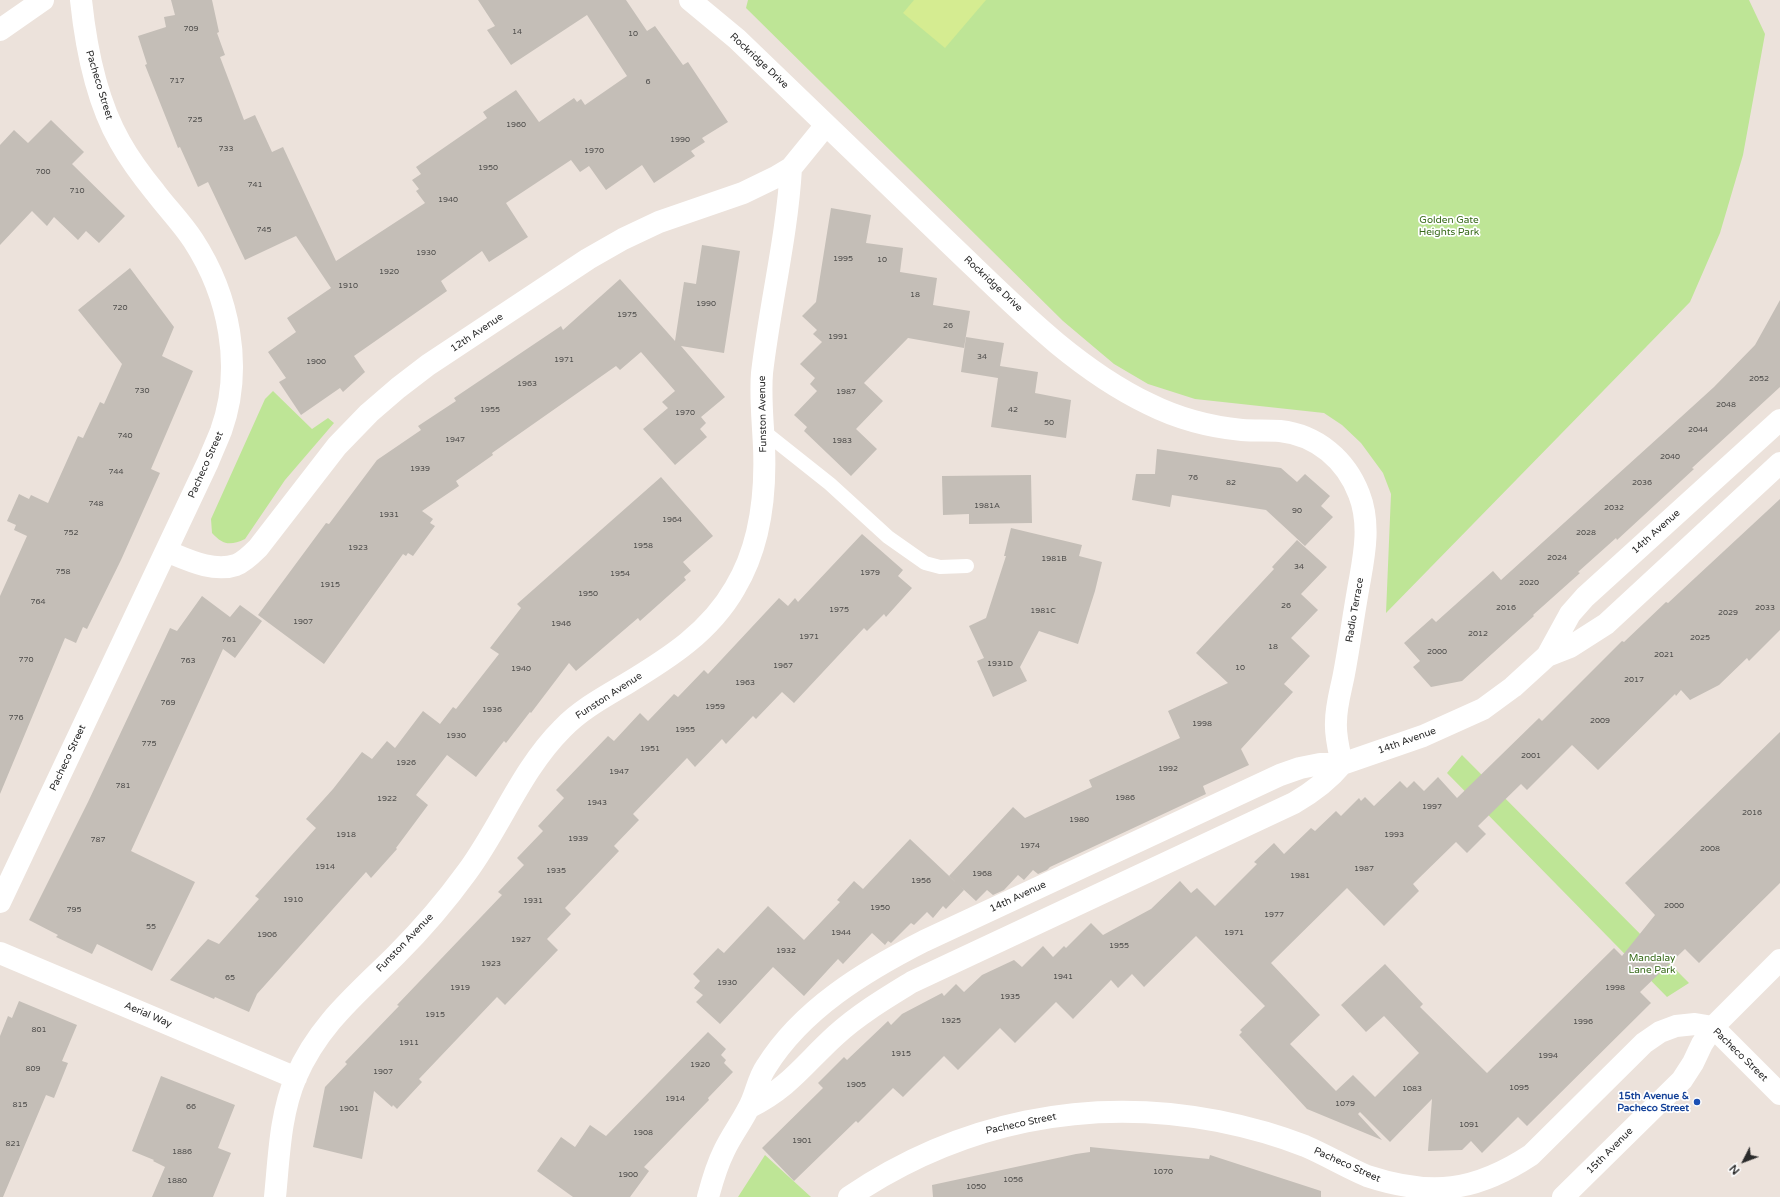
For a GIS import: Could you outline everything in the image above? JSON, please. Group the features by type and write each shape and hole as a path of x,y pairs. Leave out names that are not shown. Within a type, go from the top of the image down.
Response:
{"street":[{"path":"0,30 43,0"},
{"name":"Pacheco Street","path":"0,902 222,430 229,399 231,348 227,319 219,292 207,263 180,223 136,168 119,141 105,112 87,48 81,0"},
{"name":"Rockridge Drive","path":"699,3 1018,308 1074,357 1100,377 1152,406 1183,417 1241,430 1280,431 1299,435 1314,441 1328,450 1339,462"},
{"name":"12th Avenue","path":"166,551 208,566 222,567 236,565 258,548 343,440 375,408 428,365 588,259 623,239 659,222 776,178 790,168 826,125"},
{"name":"Funston Avenue","path":"275,1197 283,1124 296,1078 312,1047 347,1002 396,955 447,898 492,836 526,775 543,750 562,729 581,712 677,652 700,632 721,609 736,587 757,535 763,507 765,478 762,430 762,378 766,343 787,218 790,168"},
{"name":"14th Avenue","path":"708,1197 723,1151 750,1107 756,1085 764,1069 795,1030 841,990 897,955 1280,775 1300,768 1320,764 1342,764 1423,736 1472,715 1499,699 1547,656 1570,614 1585,597 1780,420"},
{"name":"Radio Terrace","path":"1339,462 1350,476 1359,493 1364,510 1366,531 1363,560 1343,677 1337,702 1336,723 1342,764"},
{"name":"14th Avenue","path":"1547,656 1570,647 1606,624 1780,463"},
{"name":"14th Avenue","path":"750,1107 766,1099 782,1087 832,1038 860,1015 912,982 1294,803 1319,787 1330,778 1342,764"},
{"name":"Aerial Way","path":"0,953 296,1078"},
{"name":"15th Avenue","path":"1563,1197 1682,1080 1713,1027 1780,960"},
{"name":"Pacheco Street","path":"849,1197 864,1187 920,1157 989,1130 1056,1116 1123,1111 1156,1112 1190,1116 1276,1135 1306,1147 1367,1176 1393,1185 1418,1190 1445,1190 1468,1186 1490,1179 1531,1155 1644,1043 1660,1032 1676,1026 1695,1024 1713,1027 1780,1094"}],"lane":[{"path":"762,430 830,484 888,537 925,563 940,567 967,566"}],"green space":[{"name":"Golden Gate Heights Park","path":"748,0 1749,0 1765,34 1743,155 1720,233 1690,302 1386,613 1391,494 1383,473 1361,443 1342,425 1324,413 1195,399 1148,384 1114,364 1063,321 746,8"},
{"path":"914,0 986,0 945,48 903,13"},
{"path":"273,391 312,429 328,418 334,423 285,480 245,539 235,543 223,542 212,533 211,519 265,399"},
{"name":"Mandalay Lane Park","path":"1462,755 1689,983 1667,997 1447,773"},
{"path":"765,1155 811,1197 738,1197"}],"building":[{"path":"171,0 212,0 219,32 217,33 225,55 220,57 244,120 255,115 272,152 283,147 336,261 425,203 416,191 419,189 412,180 421,174 416,167 487,118 483,112 516,90 539,122 574,98 577,102 581,99 585,105 627,76 587,15 511,65 487,30 495,26 478,0 626,0 647,31 655,26 683,65 688,62 728,122 702,138 705,142 691,151 695,156 654,183 642,165 606,190 589,166 580,172 571,160 506,203 528,237 489,262 482,251 441,281 447,291 354,356 365,372 343,392 340,388 301,415 279,382 286,378 268,352 296,332 287,318 331,288 296,236 245,260 208,182 198,187 180,147 178,148 145,65 147,64 138,36 166,27 164,17 175,15"},
{"path":"51,120 84,152 72,164 125,216 99,243 86,231 78,240 54,217 47,226 32,211 0,245 0,145 14,130 28,143"},
{"path":"831,208 871,215 866,243 903,248 900,272 937,278 933,305 970,311 964,348 908,338 864,383 883,401 856,429 877,449 851,476 804,431 807,427 794,415 817,391 810,384 815,378 800,364 822,342 813,334 817,330 802,316 816,302"},
{"path":"702,245 740,251 724,353 681,346 725,397 701,417 706,423 700,429 707,437 675,465 643,429 668,408 662,402 675,391 641,352 620,370 616,366 492,453 493,455 456,481 459,486 422,511 433,519 430,523 435,526 413,556 408,553 406,556 403,554 324,664 258,615 326,523 329,524 377,460 421,430 418,426 456,401 454,398 561,326 563,330 620,279 675,341 684,282 696,284"},
{"path":"130,268 174,327 162,356 193,371 151,469 160,473 121,560 87,629 83,627 76,643 65,638 0,794 0,596 27,536 14,530 16,525 7,521 19,494 29,499 31,495 48,503 78,436 83,438 100,402 104,404 122,364 78,310"},
{"path":"1780,300 1780,387 1692,468 1694,469 1617,540 1616,538 1578,572 1580,573 1462,681 1431,687 1413,667 1420,661 1404,643 1432,618 1436,622 1493,571 1501,580 1714,387 1755,345"},
{"path":"966,337 1004,343 1000,366 1038,372 1035,393 1071,400 1066,438 991,427 998,378 961,372"},
{"path":"1157,449 1281,468 1297,482 1305,474 1330,496 1321,506 1333,517 1305,546 1266,510 1172,495 1170,507 1132,500 1136,474 1155,474"},
{"path":"1031,475 1032,523 969,524 969,514 943,515 942,476"},
{"path":"661,477 713,536 683,562 691,571 684,577 686,580 640,621 638,618 576,671 569,663 531,713 530,712 506,743 504,741 476,777 447,755 416,795 428,805 396,848 397,849 371,878 366,872 257,994 249,1012 170,980 208,939 219,944 259,899 255,896 316,828 306,819 333,789 362,752 372,759 387,741 395,748 423,711 440,724 453,707 456,709 499,654 490,648 521,608 517,604"},
{"path":"1780,499 1780,630 1749,661 1747,658 1719,685 1690,700 1681,690 1676,696 1675,694 1598,770 1572,745 1527,790 1521,784 1478,826 1486,834 1467,853 1456,842 1413,884 1419,891 1384,926 1347,888 1271,963 1320,1015 1290,1044 1336,1091 1353,1075 1375,1097 1419,1053 1384,1016 1366,1032 1341,1005 1385,964 1423,1004 1420,1007 1487,1073 1614,948 1622,956 1655,915 1625,883 1780,732 1780,883 1699,963 1685,949 1640,992 1651,1003 1527,1126 1518,1117 1482,1153 1471,1141 1462,1150 1428,1151 1432,1099 1390,1142 1360,1112 1358,1114 1382,1140 1307,1109 1239,1035 1242,1032 1240,1030 1265,1006 1196,936 1144,987 1132,974 1118,988 1111,980 1073,1019 1056,1002 1015,1043 1000,1028 958,1070 944,1056 903,1097 893,1088 858,1123 856,1121 794,1181 762,1148 823,1088 818,1083 844,1057 847,1060 888,1021 891,1025 902,1014 942,993 944,996 956,984 964,992 982,975 1014,960 1022,967 1043,946 1053,957 1064,946 1066,948 1091,923 1103,935 1151,909 1180,881 1191,893 1197,888 1215,906 1257,864 1254,862 1274,843 1284,854 1311,828 1315,831 1336,811 1341,816 1359,798 1361,801 1365,797 1374,806 1400,781 1407,788 1414,781 1424,791 1438,777 1457,798 1539,718 1542,721 1622,641 1624,642 1666,602 1668,603"},
{"path":"1011,528 1082,545 1079,556 1102,562 1095,591 1078,644 1039,631 1020,667 1027,681 993,697 977,661 984,658 969,626 986,618 1006,556 1004,556"},
{"path":"862,534 903,570 898,576 912,588 886,617 884,614 867,631 864,628 794,703 782,692 756,719 753,716 726,744 722,739 695,767 687,758 633,814 639,820 614,846 619,851 565,908 571,914 547,939 558,950 505,1005 497,997 419,1079 422,1082 397,1109 393,1105 392,1107 374,1091 362,1159 313,1147 325,1087 347,1064 345,1062 399,1006 397,1005 502,895 498,892 524,865 517,858 543,831 538,826 564,798 556,790 608,736 614,741 640,713 648,721 674,694 678,697 704,670 708,674 779,598 788,606 795,598 798,602"},
{"path":"1297,540 1327,567 1301,594 1318,610 1291,638 1310,656 1284,684 1293,692 1241,749 1249,765 1203,786 1206,794 1050,867 1047,870 1038,874 1033,870 1024,880 1018,875 1004,890 993,895 987,890 976,901 949,876 1013,807 1025,818 1092,787 1089,780 1180,738 1168,711 1228,683 1196,653 1274,569 1272,567"},
{"path":"202,596 230,617 240,605 262,621 235,658 223,649 131,851 195,882 152,971 97,944 92,954 56,937 58,935 29,920 88,802 170,628 177,631"},
{"path":"910,839 964,890 946,909 943,906 933,918 927,912 914,925 911,923 891,943 888,941 885,945 872,933 843,964 838,959 804,996 773,967 720,1024 696,1002 703,995 694,988 700,981 693,974 718,948 724,953 768,906 804,940 840,902 837,900 854,881 863,889"},
{"path":"19,1001 77,1025 62,1061 68,1063 54,1098 46,1095 3,1197 0,1197 0,1036 8,1016 12,1018"},
{"path":"708,1032 726,1049 721,1055 726,1060 724,1063 733,1072 708,1098 709,1100 644,1167 649,1171 630,1197 573,1197 537,1171 561,1137 575,1147 590,1125 606,1136"},
{"path":"161,1076 235,1105 218,1148 231,1153 213,1197 152,1197 165,1167 153,1161 154,1160 132,1151"},
{"path":"1090,1147 1209,1159 1210,1155 1321,1191 1321,1197 933,1197 932,1185 1090,1152"}],"place":[{"name":"15th Avenue & Pacheco Street","path":"1697,1102"}]}
